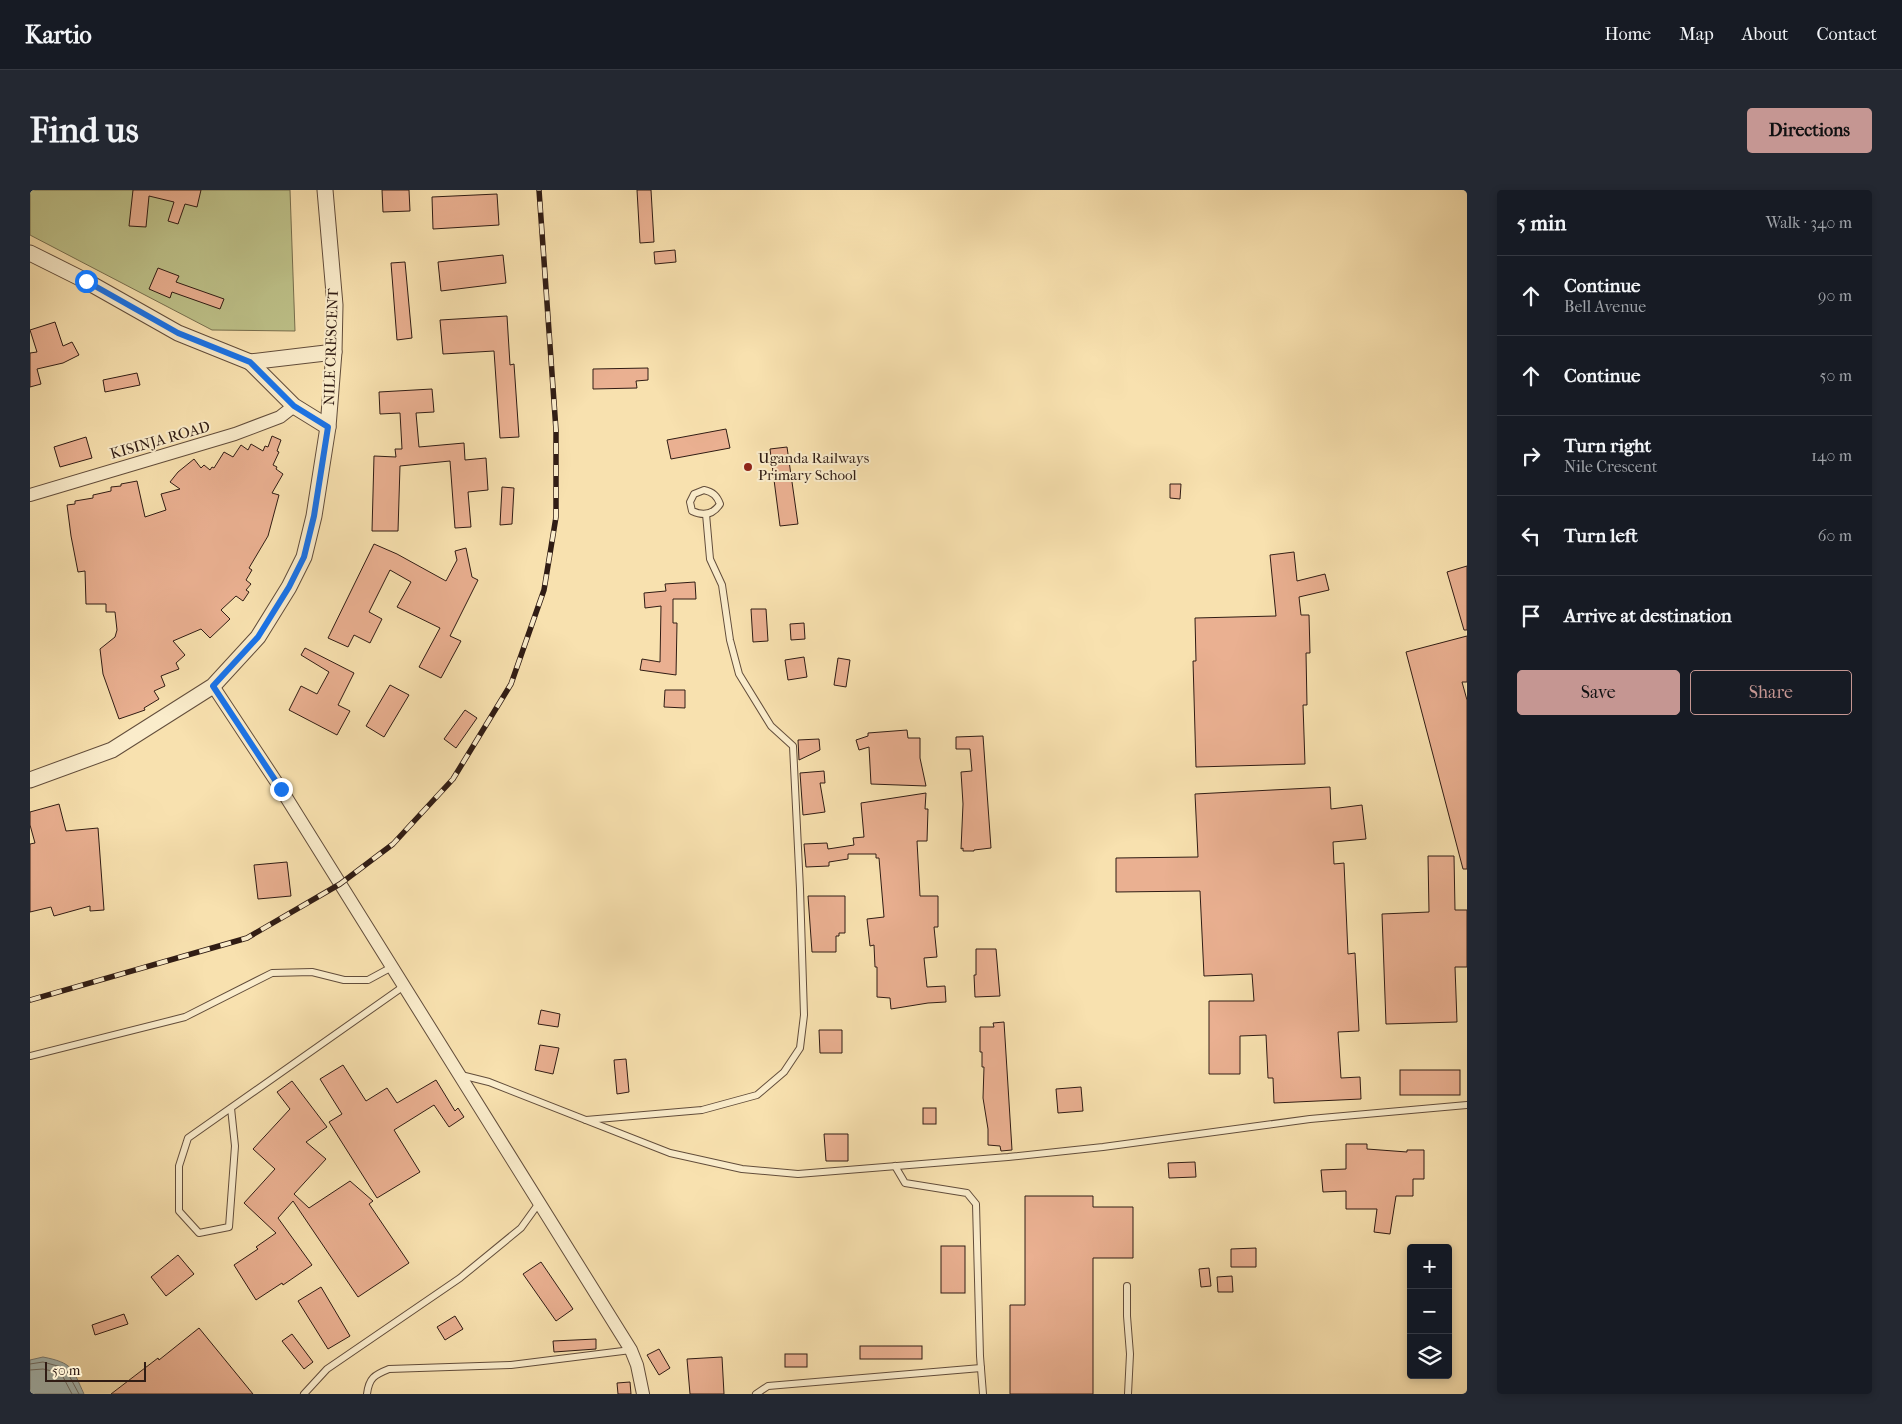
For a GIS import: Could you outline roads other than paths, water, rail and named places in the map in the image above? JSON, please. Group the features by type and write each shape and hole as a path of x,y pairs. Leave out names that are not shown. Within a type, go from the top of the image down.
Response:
{"street":[{"name":"NILE CRESCENT","path":"30,780 112,750 213,686 258,637 289,587 304,557 316,507 328,427 334,352 335,305 325,190"},
{"path":"30,253 86,281 178,333 250,362 294,406 328,427"},
{"path":"250,362 334,352"},
{"name":"KISINJA ROAD","path":"30,495 235,434 280,417 294,406"},
{"path":"213,686 281,789 631,1350 637,1364 643,1394"}],"lane":[{"path":"704,490 712,492 718,498 720,504 716,510 706,514 692,510 690,502 694,494 704,490"},
{"path":"585,1121 702,1110 757,1095 784,1072 800,1048 804,1015 793,746 771,726 739,674 730,640 722,585 710,559 706,514"},
{"path":"30,1056 186,1017 272,974 312,972 344,980 368,980 392,967"},
{"path":"231,1108 235,1146 229,1227 199,1233 179,1211 179,1166 188,1138 404,986"},
{"path":"459,1074 489,1082 670,1153 742,1169 798,1174 1008,1157 1103,1147 1292,1121 1467,1105"},
{"path":"895,1166 905,1183 966,1193 976,1204 980,1368 983,1394"},
{"path":"304,1394 327,1369 467,1272 521,1228 539,1203"},
{"path":"1127,1286 1130,1354 1128,1394"},
{"path":"367,1394 368,1384 376,1374 388,1369 511,1364 631,1350"},
{"path":"756,1394 768,1386 980,1368"}],"water":[{"path":"43,1357 66,1364 74,1372 84,1394 30,1394 30,1360"}],"railway":[{"path":"30,1000 247,938 340,884 393,844 453,779 511,684 544,590 556,517 556,430 539,190"}],"place":[{"name":"Uganda Railways Primary School","path":"748,467"}]}
